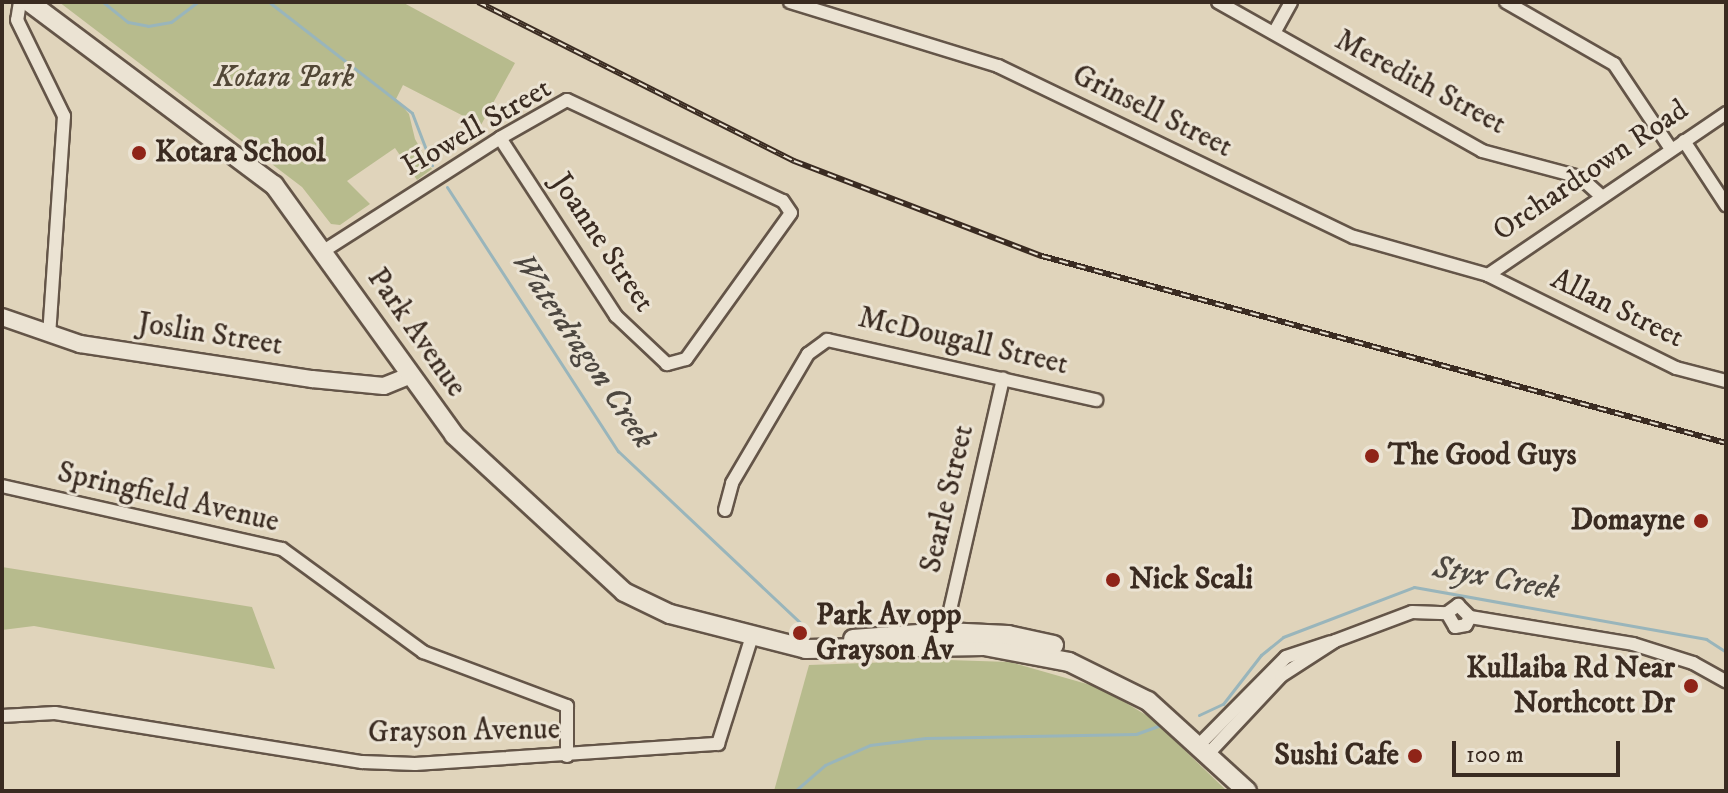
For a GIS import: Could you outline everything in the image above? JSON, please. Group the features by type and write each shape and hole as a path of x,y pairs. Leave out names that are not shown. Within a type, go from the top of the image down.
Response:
{"main road":[{"name":"Park Avenue","path":"29,2 264,175 325,250 466,449 624,592 670,614 786,641 806,649 1018,649 1098,673 1166,707"},
{"name":"Park Avenue","path":"786,641 945,632 1008,635 1054,645 1117,669 1166,707 1262,791"},
{"path":"872,650 934,639 945,632 955,639 1018,649"},
{"name":"Park Avenue","path":"1208,745 1247,791"}],"street":[{"path":"20,2 17,20 64,116 49,334"},
{"name":"Grinsell Street","path":"790,2 998,66 1354,237 1488,275"},
{"path":"804,7 819,2"},
{"name":"Meredith Street","path":"1218,2 1482,151 1580,177 1601,196"},
{"path":"1274,33 1291,2"},
{"path":"1506,2 1614,64 1671,149"},
{"name":"Howell Street","path":"325,250 500,138 567,100 790,207 789,218 686,359 673,365"},
{"name":"Orchardtown Road","path":"1488,275 1726,113"},
{"name":"Joanne Street","path":"500,138 621,323 656,358 673,365"},
{"path":"1684,141 1726,205"},
{"name":"Allan Street","path":"1488,275 1676,368 1726,381"},
{"name":"Joslin Street","path":"2,317 80,344 350,384 389,385 411,375"},
{"name":"McDougall Street","path":"725,510 732,483 808,354 821,342 837,340 1096,400"},
{"path":"673,365 674,379"},
{"name":"Searle Street","path":"945,632 1003,379"},
{"name":"Springfield Avenue","path":"2,486 282,549 423,652 567,706 567,756"},
{"path":"1208,745 1281,676 1335,641 1412,612 1447,613 1455,627 1466,625 1470,617 1633,644 1693,663 1726,681"},
{"name":"Grayson Avenue","path":"2,716 55,713 362,762 567,756 718,744 753,633"}],"green space":[{"name":"Kotara Park","path":"59,2 402,2 515,63 481,125 403,85 396,99 409,114 415,139 432,169 417,180 395,148 347,181 370,204 340,225 331,224 302,187"},
{"path":"2,567 252,607 275,669 34,626 2,630"},
{"path":"948,660 1010,662 1101,688 1151,718 1227,791 774,791 809,665"}],"waterway":[{"name":"Waterdragon Creek","path":"103,2 128,22 148,26 171,22 198,2"},
{"name":"Waterdragon Creek","path":"269,2 412,113 432,165"},
{"name":"Waterdragon Creek","path":"447,187 618,451 804,626"},
{"name":"Styx Creek","path":"1199,715 1223,704 1261,655 1283,637 1414,587 1706,639 1726,652"},
{"name":"Styx Creek","path":"795,791 825,765 870,745 926,738 1136,734 1161,725"}],"railway":[{"path":"478,2 794,161 1042,256 1726,443"}],"place":[{"name":"Kotara School","path":"139,153"},
{"name":"The Good Guys","path":"1372,456"},
{"name":"Domayne","path":"1701,521"},
{"name":"Nick Scali","path":"1113,580"},
{"name":"Park Av opp Grayson Av","path":"800,633"},
{"name":"Kullaiba Rd Near Northcott Dr","path":"1691,686"},
{"name":"Sushi Cafe","path":"1415,756"}]}
